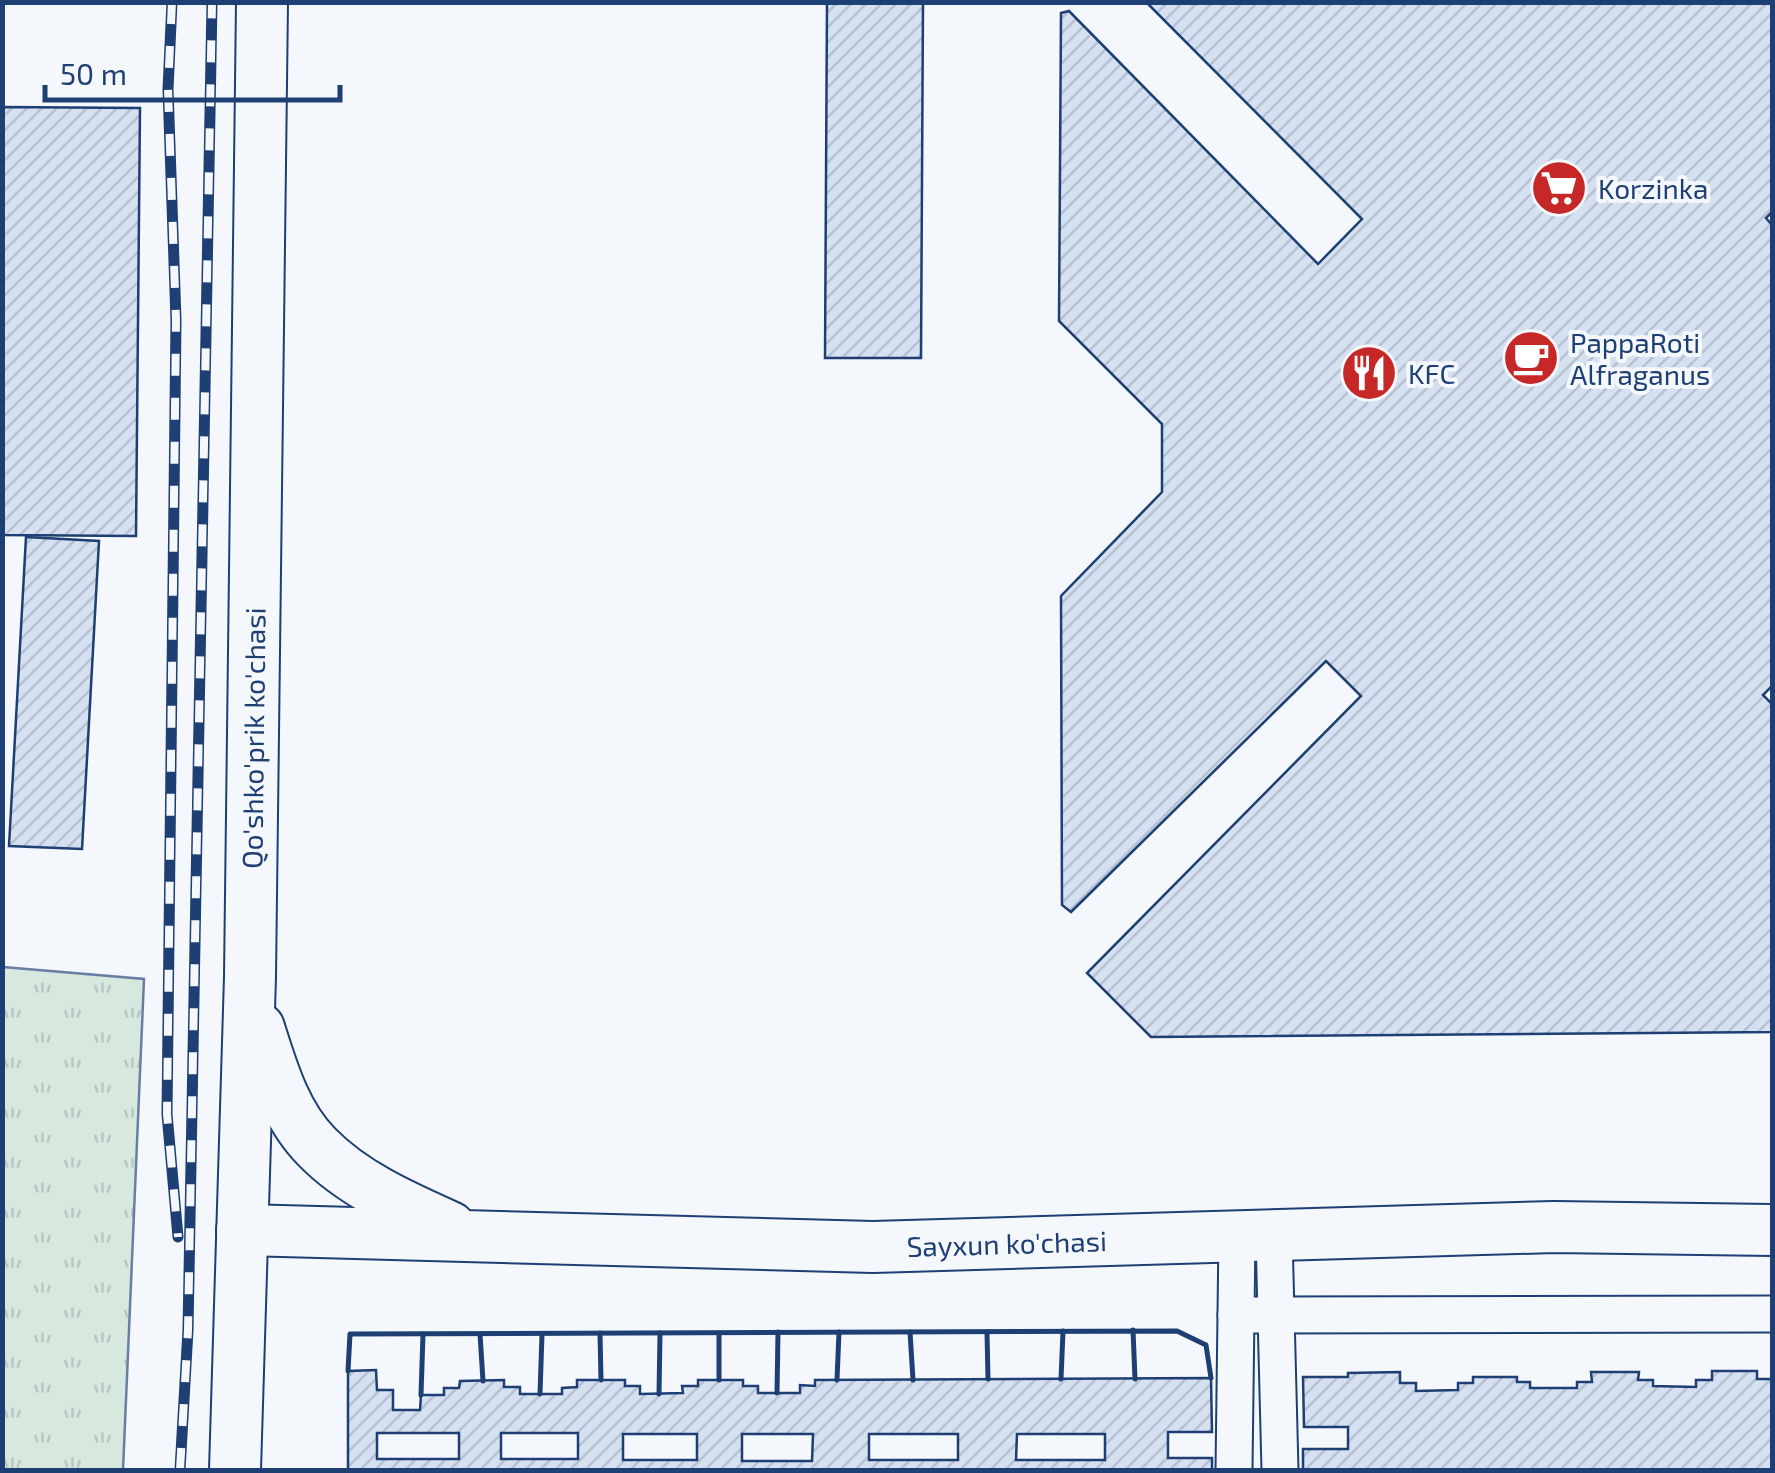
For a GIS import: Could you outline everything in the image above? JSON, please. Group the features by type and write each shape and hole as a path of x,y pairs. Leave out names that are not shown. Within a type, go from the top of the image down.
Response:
{"street":[{"name":"Qo'shko'prik ko'chasi","path":"236,1470 250,977 262,2"},
{"path":"250,977 258,1025 272,1070 291,1111 315,1145 349,1174 388,1197 469,1235"},
{"name":"Sayxun ko'chasi","path":"242,1230 874,1247 1554,1228 1772,1230"},
{"path":"1234,1470 1236,1314 1256,1236"},
{"path":"1256,1236 1277,1314 1280,1470"},
{"path":"1236,1314 1772,1314"}],"green space":[{"path":"3,967 144,979 123,1470 3,1470"}],"building":[{"path":"827,2 923,2 921,358 825,358"},
{"path":"1146,2 1772,2 1772,212 1766,218 1772,225 1772,686 1763,695 1772,704 1772,1032 1151,1037 1087,973 1361,696 1326,661 1071,912 1062,905 1061,596 1162,492 1162,424 1059,321 1061,13 1069,11 1318,264 1362,219"},
{"path":"2,107 140,108 136,536 2,535"},
{"path":"26,537 99,541 82,849 9,846"},
{"path":"376,1370 377,1390 393,1390 393,1410 420,1410 421,1395 444,1395 444,1388 459,1388 460,1381 504,1380 504,1387 520,1387 520,1394 562,1394 562,1388 577,1387 577,1380 625,1380 625,1386 640,1386 640,1394 683,1393 682,1386 698,1386 698,1380 743,1380 743,1386 758,1386 758,1393 800,1393 800,1385 815,1386 815,1380 1211,1378 1212,1432 1168,1432 1168,1458 1212,1458 1212,1470 348,1470 348,1371","holes":["377,1433 459,1433 459,1459 377,1459","501,1433 578,1433 578,1459 501,1459","623,1434 697,1434 697,1460 623,1460","742,1434 813,1434 812,1461 742,1461","869,1434 958,1434 958,1460 869,1460","1017,1434 1105,1434 1105,1460 1016,1460"]},
{"path":"1712,1371 1757,1371 1757,1379 1772,1379 1772,1470 1303,1470 1303,1449 1348,1449 1348,1427 1304,1427 1303,1377 1400,1372 1400,1383 1416,1383 1416,1391 1458,1390 1458,1383 1473,1383 1473,1377 1517,1377 1517,1382 1530,1382 1530,1388 1577,1388 1577,1382 1592,1382 1591,1372 1639,1372 1638,1380 1653,1380 1653,1386 1696,1387 1696,1380 1712,1380"}],"railway":[{"path":"172,2 168,89 176,320 167,1114 178,1237"},
{"path":"180,1470 188,1330 212,2"}],"wall":[{"path":"1133,1330 1135,1379"},
{"path":"1061,1379 1063,1331"},
{"path":"348,1371 350,1334 1177,1331 1206,1345 1211,1378"},
{"path":"777,1393 778,1332"},
{"path":"837,1380 839,1332"},
{"path":"910,1332 913,1380"},
{"path":"987,1332 988,1379"},
{"path":"600,1333 601,1380"},
{"path":"659,1394 660,1333"},
{"path":"719,1333 719,1380"},
{"path":"421,1395 423,1334"},
{"path":"480,1334 483,1381"},
{"path":"540,1394 542,1334"}],"place":[{"name":"Korzinka","path":"1559,188"},
{"name":"PappaRoti Alfraganus","path":"1531,358"},
{"name":"KFC","path":"1369,373"}]}
